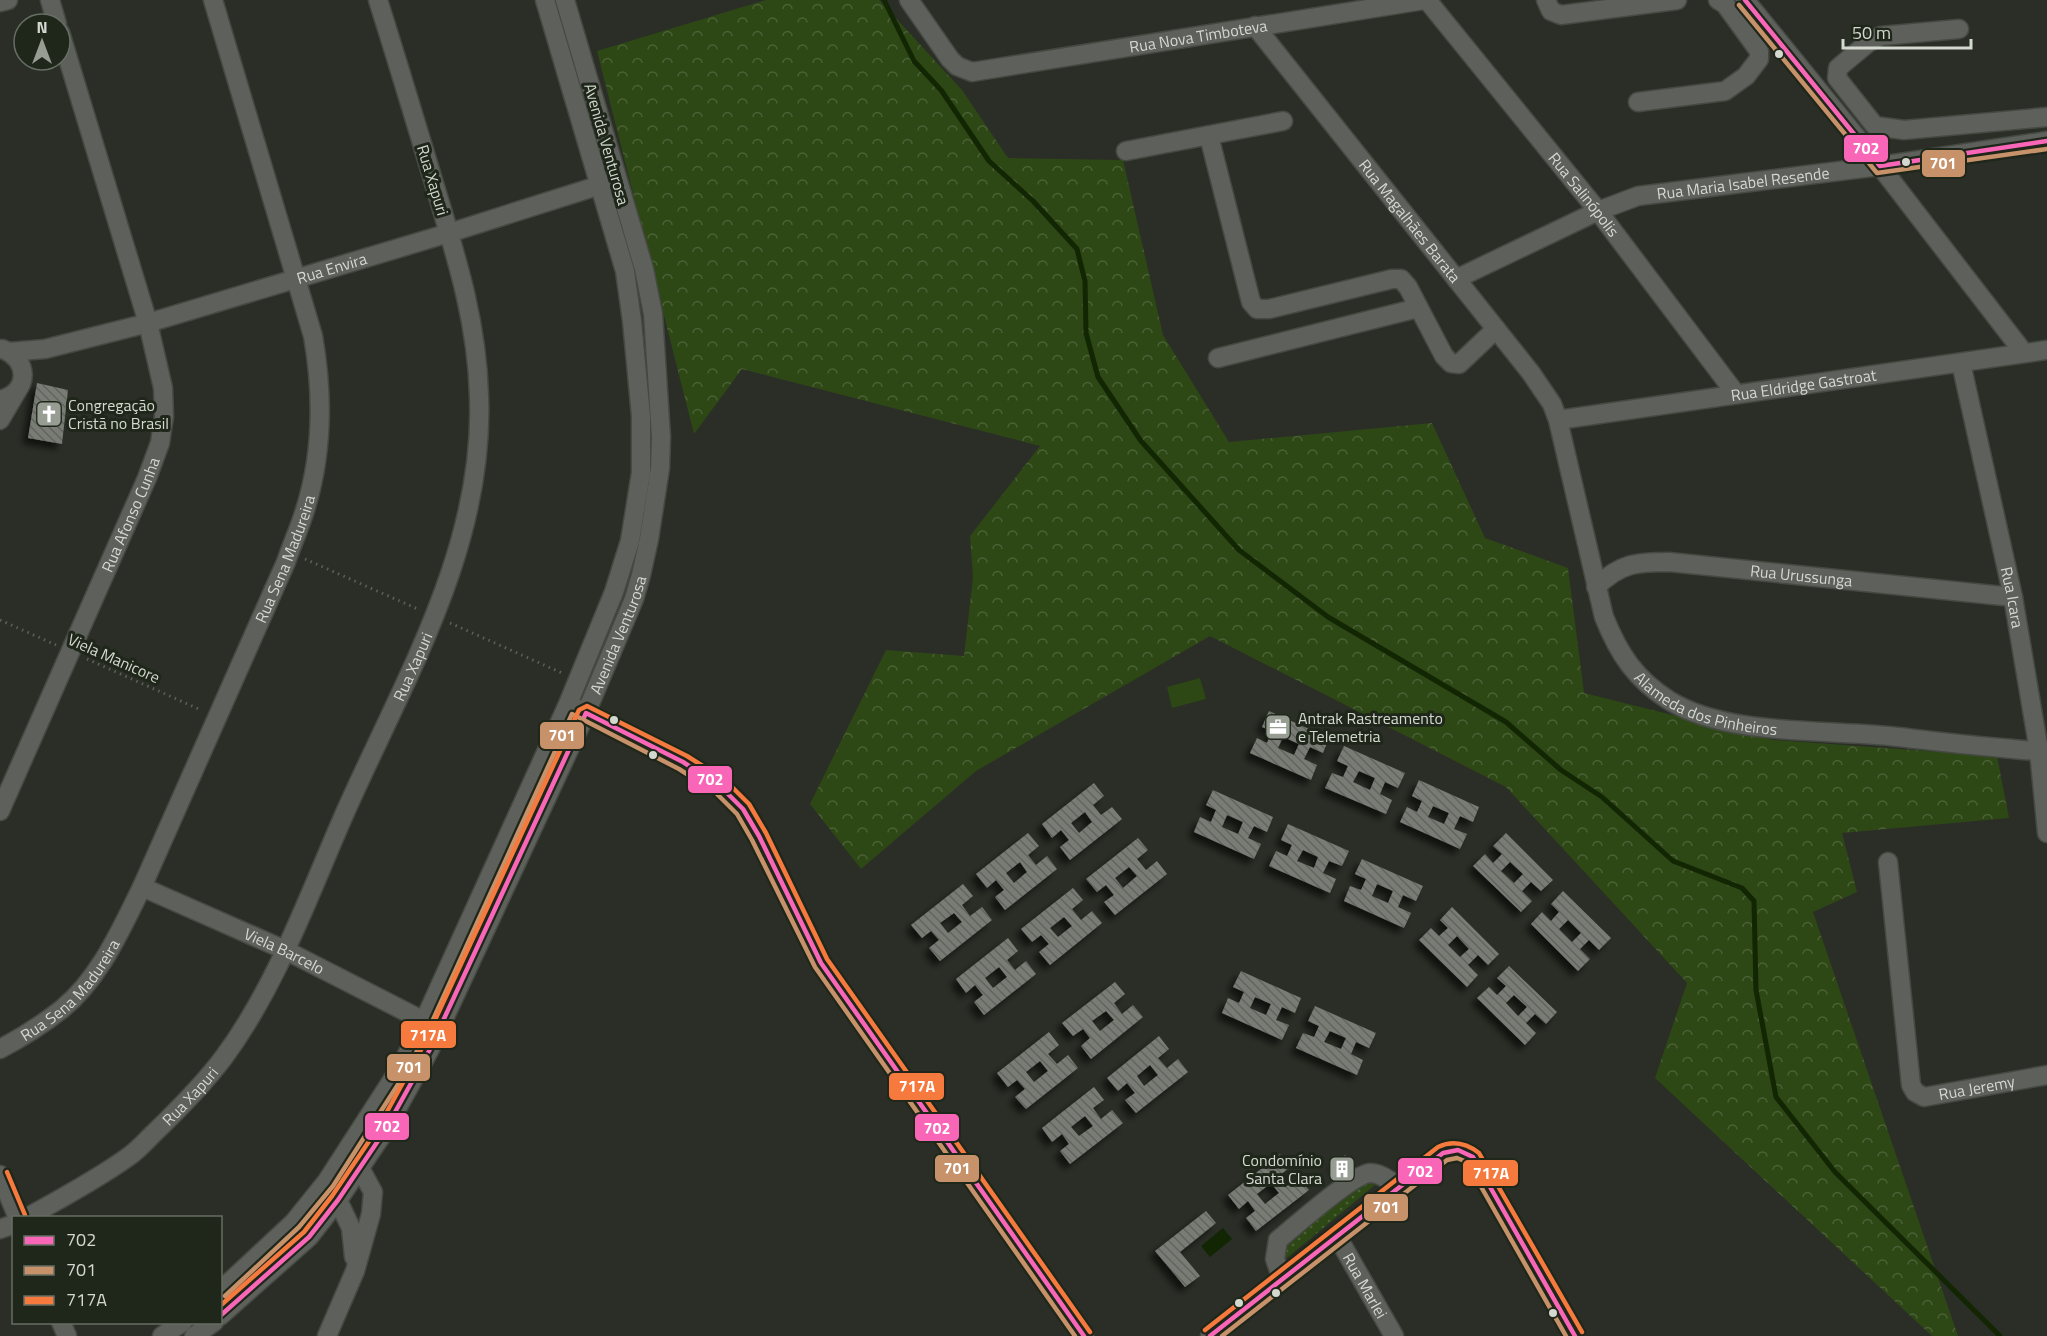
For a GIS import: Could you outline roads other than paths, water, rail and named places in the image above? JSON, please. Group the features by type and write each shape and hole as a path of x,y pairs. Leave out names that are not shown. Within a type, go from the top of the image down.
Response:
{"street":[{"path":"0,2 8,0"},
{"name":"Rua Sena Madureira","path":"0,1049 63,1009 92,978 119,934 286,562 306,508 317,458 320,415 319,373 312,336 213,0"},
{"name":"Rua Xapuri","path":"30,1216 130,1156 177,1112 223,1058 257,1006 285,950 434,616 454,566 469,512 478,459 480,397 473,328 465,285 378,0"},
{"name":"Avenida Venturosa","path":"222,1289 294,1222 327,1181 400,1068 424,1021 568,704 623,567 641,473 641,416 629,295 618,246 545,0"},
{"name":"Avenida Venturosa","path":"222,1314 309,1237 338,1200 384,1132 429,1051 586,713 638,583 649,539 660,468 660,406 650,294 565,0"},
{"name":"Rua Nova Timboteva","path":"909,0 950,59 964,70 972,72 1426,0"},
{"name":"Rua Salinópolis","path":"1426,0 1598,211 1736,394"},
{"path":"1546,0 1551,11 1562,15 1677,0"},
{"path":"1638,102 1725,91 1746,76 1759,59 1759,51 1725,4 1718,0"},
{"path":"1745,0 1880,166 2024,353"},
{"name":"Rua Magalhães Barata","path":"1255,26 1541,387 1558,420"},
{"path":"1959,29 1875,38 1838,68 1837,78 1875,126 1883,128 1904,130 2047,117"},
{"name":"Rua Afonso Cunha","path":"0,812 160,443 164,416 163,388 148,322 72,72"},
{"path":"1126,151 1283,121"},
{"path":"1209,136 1251,302 1257,309 1269,309 1392,279 1401,279 1408,287 1444,357 1451,363 1459,364 1496,329"},
{"name":"Rua Maria Isabel Resende","path":"1456,279 1598,211 1638,196 1880,166 2047,141"},
{"name":"Rua Envira","path":"3,349 45,349 148,322 449,233 617,179"},
{"path":"1218,358 1418,308"},
{"path":"0,420 21,384 23,369 15,356 3,349"},
{"name":"Rua Envira","path":"23,369 45,349"},
{"name":"Rua Eldridge Gastroat","path":"1558,420 2047,350"},
{"name":"Rua Icara","path":"1961,363 2013,597 2043,751 2047,833"},
{"path":"0,400 12,396 17,390"},
{"name":"Alameda dos Pinheiros","path":"1558,420 1604,617 1626,663 1644,681 1670,701 1694,712 1729,722 2043,751"},
{"name":"Rua Urussunga","path":"1596,587 1617,569 1630,564 1669,562 2013,597"},
{"path":"568,704 683,762 720,786 743,809 759,836 821,963 1084,1336"},
{"name":"Rua Jeremy","path":"1888,862 1911,1085 1915,1092 1924,1097 2047,1075"},
{"name":"Viela Barcelo","path":"142,887 285,950 424,1021"},
{"path":"1217,1334 1282,1279 1443,1153 1457,1150 1473,1157 1575,1336"},
{"path":"327,1336 355,1271 370,1214 373,1192 360,1168 343,1157"},
{"path":"1282,1279 1275,1259 1278,1240 1340,1191 1357,1178 1371,1173 1380,1175 1400,1187"},
{"path":"0,1175 17,1216"},
{"path":"327,1181 351,1228 355,1271"},
{"name":"Rua Marlei","path":"1337,1236 1394,1336"},
{"path":"162,1336 181,1324"},
{"path":"195,1336 213,1324"}],"waterway":[{"path":"884,0 914,61 941,90 989,161 1033,201 1077,249 1085,281 1086,333 1098,377 1141,441 1239,550 1328,617 1506,722 1561,770 1602,797 1673,861 1742,888 1754,901 1756,990 1776,1097 1835,1172 2000,1336"}],"place":[{"name":"Congregação Cristã no Brasil","path":"49,414"},
{"name":"Antrak Rastreamento e Telemetria","path":"1278,727"},
{"name":"Condomínio Santa Clara","path":"1342,1169"}]}
